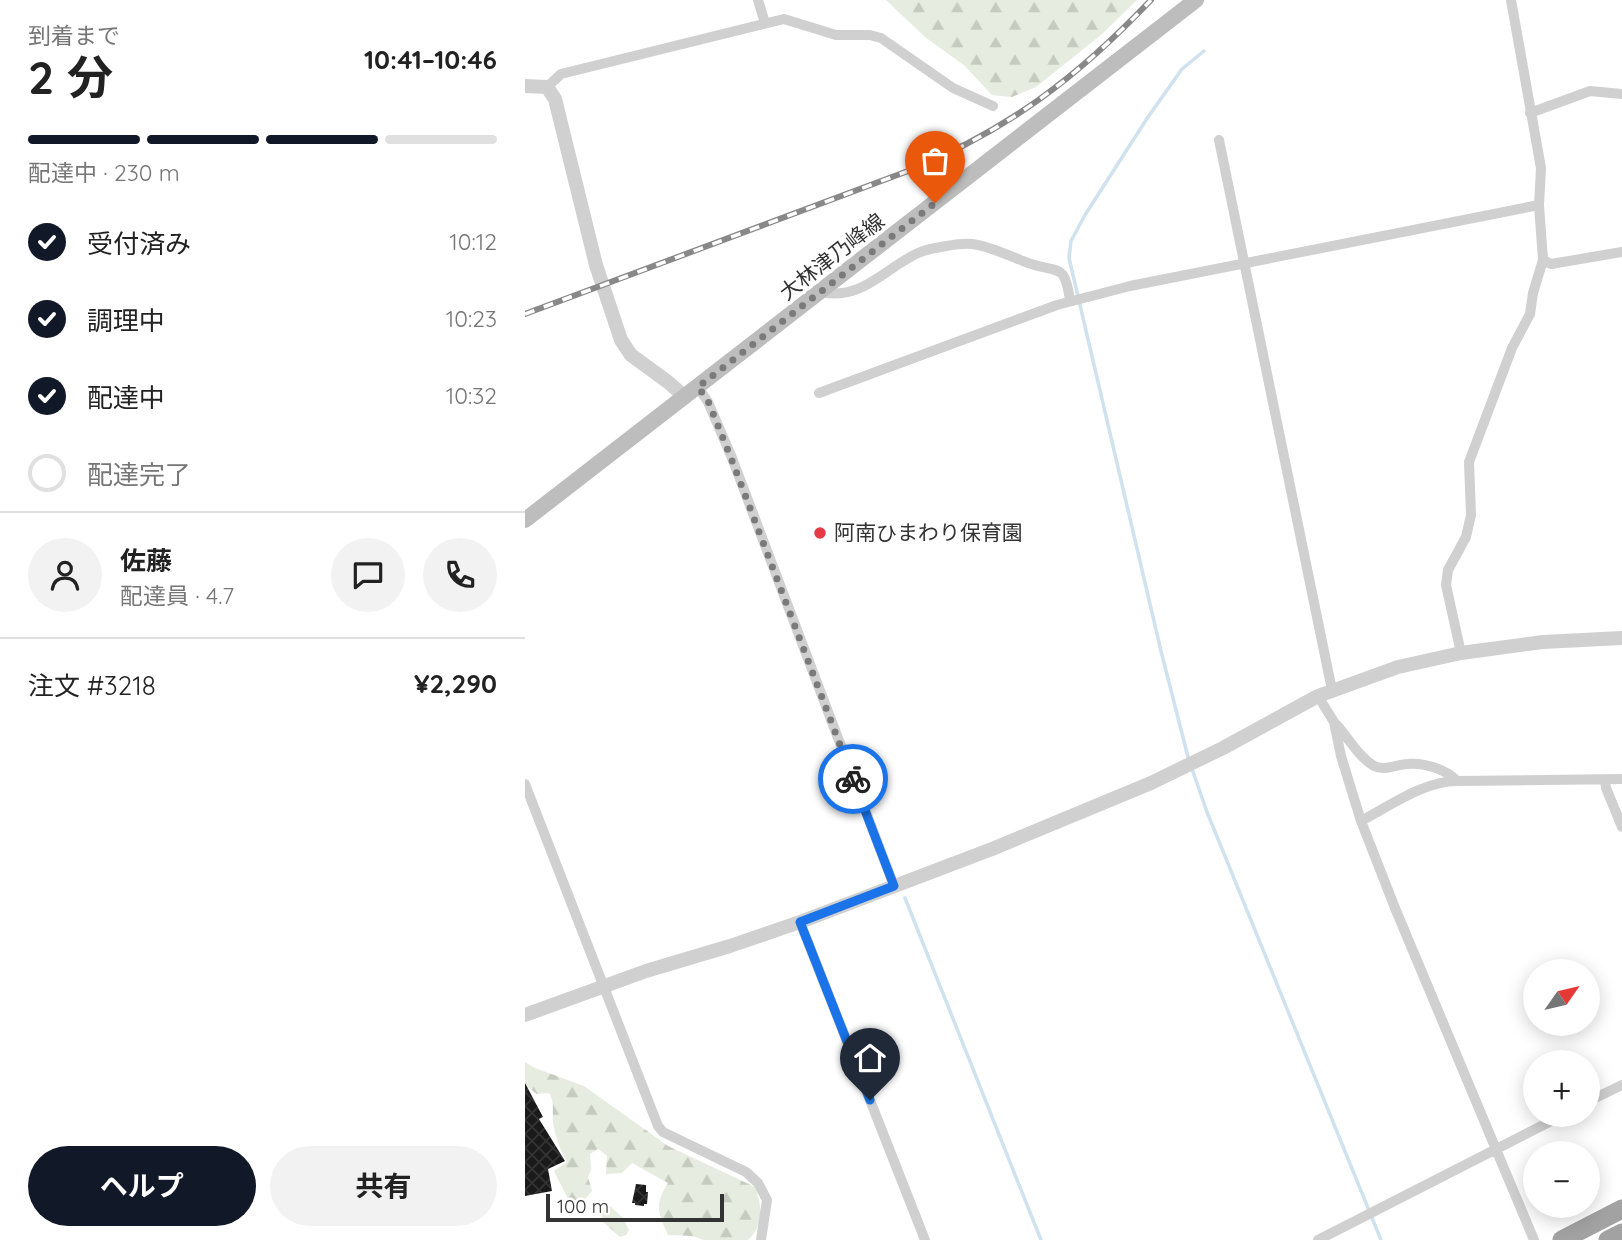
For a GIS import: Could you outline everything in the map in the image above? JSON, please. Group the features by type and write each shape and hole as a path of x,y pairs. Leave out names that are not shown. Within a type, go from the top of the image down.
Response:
{"highway":[{"path":"1562,1240 1622,1209"},
{"path":"1608,1240 1622,1233"}],"main road":[{"name":"大林津乃峰線","path":"525,520 1196,0"}],"street":[{"path":"758,0 765,23"},
{"path":"1461,653 1446,585 1448,570 1466,537 1471,515 1469,462 1512,348 1530,314 1543,261 1539,205 1541,168 1510,0"},
{"path":"547,87 561,74 784,19 836,35 870,35 881,38 953,88 993,106"},
{"path":"525,86 547,87 555,99 596,265 621,340 631,355 668,382 708,401 894,886"},
{"path":"1530,113 1590,91 1622,94"},
{"path":"1219,140 1245,264 1325,693 1341,756 1361,821 1395,908 1534,1240"},
{"path":"819,393 1075,299 1539,205"},
{"path":"821,292 835,295 856,290 886,275 916,254 972,243 1037,266 1060,271 1066,277 1075,299"},
{"path":"1543,261 1551,264 1622,252"},
{"path":"525,1015 602,986 800,922 992,849 1151,783 1325,693 1398,667 1461,653 1570,640 1622,638"},
{"path":"1334,722 1375,766 1383,768 1420,764 1450,772 1457,780"},
{"path":"1361,821 1429,786 1446,781 1622,779"},
{"path":"1605,780 1622,827"},
{"path":"525,784 658,1126 663,1132 746,1172 758,1183 767,1200 761,1240"},
{"path":"800,922 925,1240"},
{"path":"1600,1095 1622,1084"},
{"path":"1318,1240 1539,1127"}],"green space":[{"path":"886,0 1137,0 1102,34 1036,87 1012,97 992,95 965,66 925,37"},
{"path":"525,1062 584,1086 668,1146 755,1187 760,1215 753,1234 748,1240 704,1240 692,1236 668,1235 659,1203 668,1183 632,1163 622,1173 606,1174 607,1156 598,1149 590,1154 591,1170 588,1177 592,1191 584,1200 569,1201 554,1171 567,1162 555,1133 552,1100 549,1093 537,1094 525,1085"},
{"path":"610,1206 623,1218 629,1230 626,1235 620,1237 603,1222 601,1213"}],"building":[{"path":"525,1083 543,1117 539,1119 565,1161 548,1169 552,1191 525,1196"},
{"path":"636,1184 646,1185 647,1204 644,1206 632,1203"}],"waterway":[{"path":"1189,761 1069,258 1071,241 1085,215 1148,117 1182,69 1204,51"},
{"path":"1192,769 1381,1240"},
{"path":"905,898 1041,1240"}],"railway":[{"path":"525,314 908,171 978,138 1068,78 1151,0"}],"way so far":[{"path":"853,779 731,458 708,401 698,387 935,203"}],"place":[{"name":"阿南ひまわり保育園","path":"820,533"}],"route":[{"path":"853,779 894,886 800,922 870,1100"}]}
